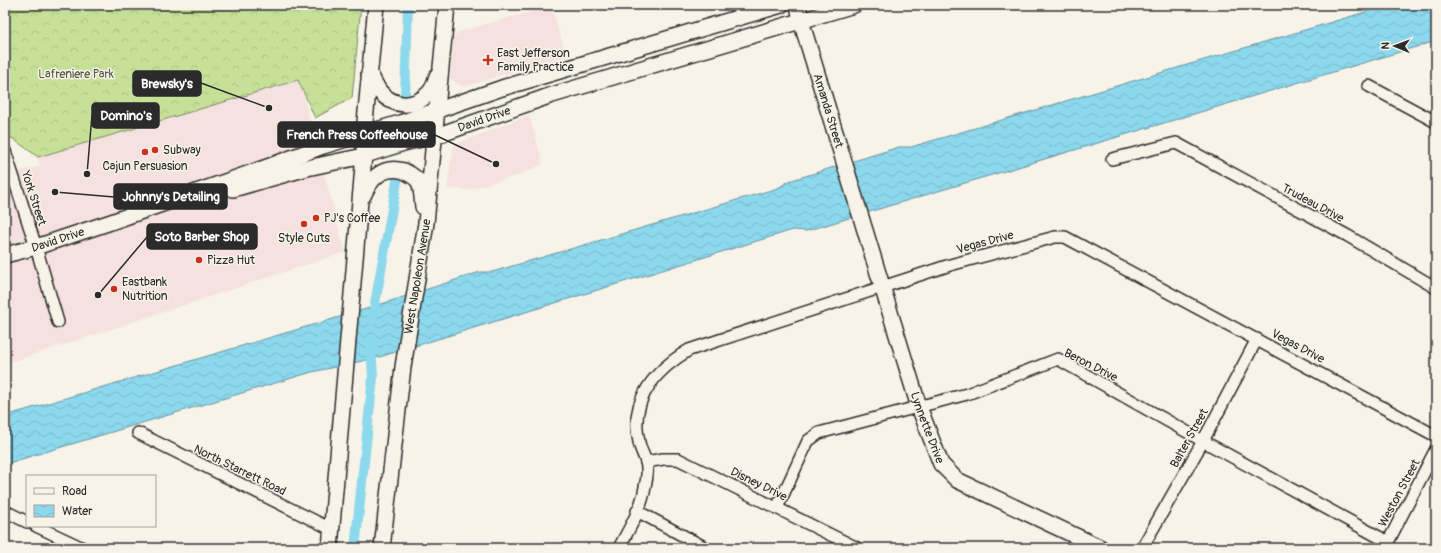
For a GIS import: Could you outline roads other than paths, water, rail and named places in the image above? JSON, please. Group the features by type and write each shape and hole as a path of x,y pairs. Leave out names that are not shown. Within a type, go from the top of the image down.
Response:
{"main road":[{"path":"330,548 364,155 364,134 369,73 376,5"},
{"name":"West Napoleon Avenue","path":"382,548 403,367 426,224 436,136 447,5"},
{"name":"David Drive","path":"5,256 111,222 324,146 438,111 502,88 781,5"},
{"name":"Amanda Street","path":"798,5 801,21 860,216"},
{"name":"David Drive","path":"111,222 307,168 359,157 407,142 436,136 549,96 854,5"},
{"path":"369,73 379,91 391,102 402,104 419,102 430,92 441,67"},
{"path":"360,202 366,188 376,176 388,169 398,169 408,172 418,181 426,224"},
{"name":"Lynnette Drive","path":"860,216 919,408 941,464 957,480 1101,548"}],"street":[{"path":"1370,86 1436,122"},
{"name":"Trudeau Drive","path":"1112,160 1176,143 1348,236 1436,288"},
{"name":"York Street","path":"6,152 58,322"},
{"name":"Vegas Drive","path":"619,548 637,511 645,487 646,462 639,445 636,429 639,404 654,380 671,362 688,350 883,288 950,265 1055,237 1065,237 1436,436"},
{"name":"Balter Street","path":"1142,548 1203,441 1257,339"},
{"name":"Beron Drive","path":"777,508 808,441 819,433 919,408 967,394 1058,359 1386,545"},
{"name":"North Starrett Road","path":"138,433 332,530"},
{"name":"Weston Street","path":"1386,545 1436,449"},
{"name":"Disney Drive","path":"646,462 663,459 678,459 856,548"},
{"path":"5,511 26,522"},
{"path":"637,511 706,548"},
{"path":"38,527 83,548"}],"water":[{"path":"1389,5 1436,5 1436,41 806,231 793,230 376,358 312,372 5,464 5,416 363,310 480,272 492,272 778,188 789,181 899,147 911,147"}],"waterway":[{"path":"405,96 408,5"},
{"path":"372,320 398,176"},
{"path":"355,548 373,377 371,346"}],"place":[{"name":"East Jefferson Family Practice","path":"488,60"},
{"name":"Brewsky's","path":"269,108"},
{"name":"Subway","path":"155,150"},
{"name":"Cajun Persuasion","path":"145,152"},
{"name":"French Press Coffeehouse","path":"496,164"},
{"name":"Domino's","path":"87,174"},
{"name":"Johnny's Detailing","path":"55,192"},
{"name":"PJ's Coffee","path":"316,218"},
{"name":"Style Cuts","path":"304,224"},
{"name":"Pizza Hut","path":"199,260"},
{"name":"Eastbank Nutrition","path":"114,289"},
{"name":"Soto Barber Shop","path":"98,295"}],"park label":[{"name":"Lafreniere Park","path":"76,74"}]}
